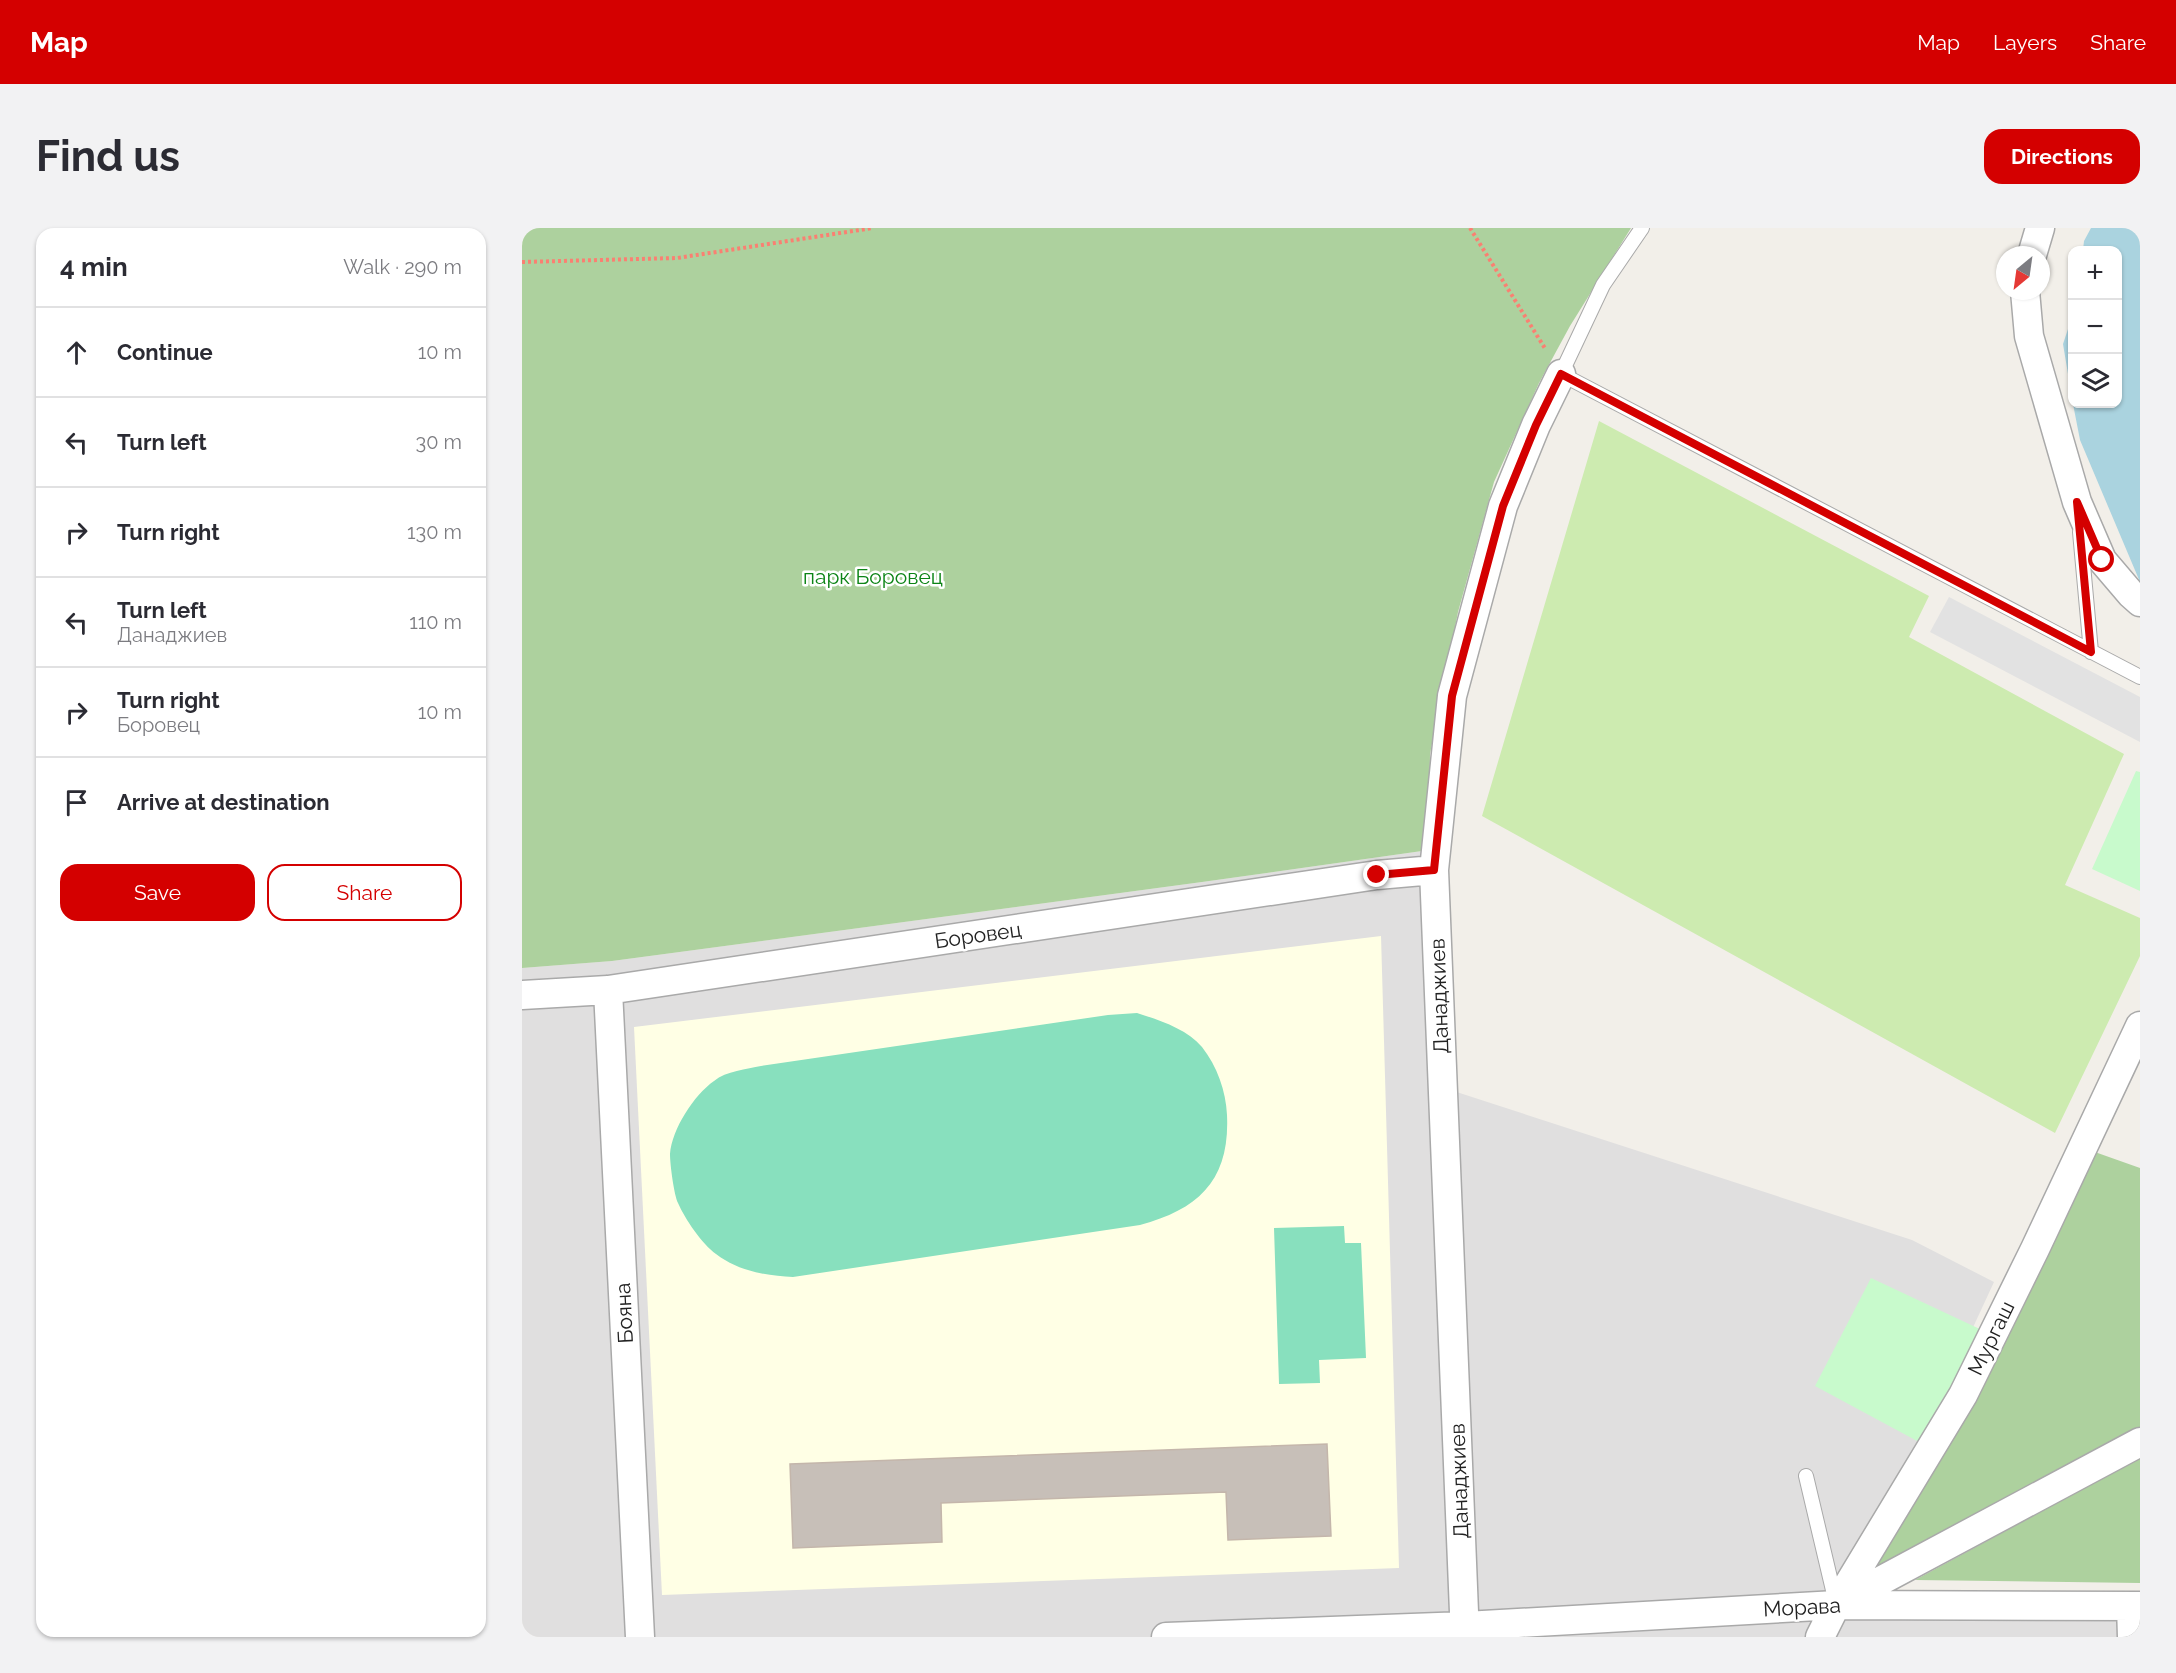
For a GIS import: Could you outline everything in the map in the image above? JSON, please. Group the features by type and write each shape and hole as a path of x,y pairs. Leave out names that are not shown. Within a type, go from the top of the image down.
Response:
{"street":[{"path":"2035,246 2040,228"},
{"path":"2026,300 2029,336 2077,502 2102,560 2140,602"},
{"name":"Данаджиев","path":"1465,1631 1434,870 1452,696 1503,506 1536,425 1561,374"},
{"name":"Боровец","path":"522,995 608,990 1377,875 1434,870"},
{"name":"Бояна","path":"608,990 640,1637"},
{"name":"Мургаш","path":"1820,1637 1836,1605 1963,1395 2140,1026"},
{"path":"1836,1605 2140,1442"},
{"name":"Морава","path":"1166,1637 1465,1631 1836,1605 2136,1606"},
{"path":"2132,1637 2136,1606"}],"lane":[{"path":"1642,228 1603,285 1561,374 2140,677"},
{"path":"2077,502 2091,652"},
{"path":"1806,1476 1836,1605"}],"path":[{"path":"522,262 677,258 873,228"},
{"path":"1470,228 1561,374"}],"shaded area":[{"path":"1949,597 2140,697 2140,742 1930,632"},
{"path":"1429,850 1435,1085 1912,1240 1994,1282 1851,1591 2140,1599 2140,1637 522,1637 522,968 612,961"},
{"path":"1381,936 1399,1568 662,1595 634,1027"}],"green space":[{"name":"парк Боровец","path":"522,228 1631,228 1570,326 1539,383 1494,482 1458,612 1430,754 1429,850 612,961 522,968"},
{"path":"1599,421 1929,596 1909,637 2124,754 2065,885 2140,918 2140,956 2055,1133 1482,816"},
{"path":"2136,771 2140,772 2140,891 2092,869"},
{"path":"1137,1013 1181,1030 1202,1047 1223,1088 1226,1106 1227,1137 1217,1174 1195,1200 1161,1218 1140,1225 793,1277 753,1272 725,1260 700,1238 689,1224 678,1203 670,1159 675,1134 685,1113 699,1095 706,1087 724,1075 761,1066 1108,1015"},
{"path":"2092,1151 2140,1168 2140,1432 1862,1575"},
{"path":"1344,1226 1345,1243 1361,1243 1366,1358 1319,1360 1320,1383 1279,1384 1274,1228"},
{"path":"1871,1278 1984,1331 1952,1393 1919,1442 1815,1386"},
{"path":"2140,1458 2140,1583 1915,1580"}],"water":[{"path":"2091,228 2140,228 2140,582 2080,440 2074,408 2122,408 2122,246 2083,246"},
{"path":"2068,329 2068,374 2063,344"}],"building":[{"path":"1327,1444 1331,1536 1228,1540 1226,1492 941,1503 942,1542 793,1548 790,1464"}],"route":[{"path":"1377,875 1434,870 1452,696 1503,506 1536,425 1561,374 2091,652 2077,502 2102,560"}]}
